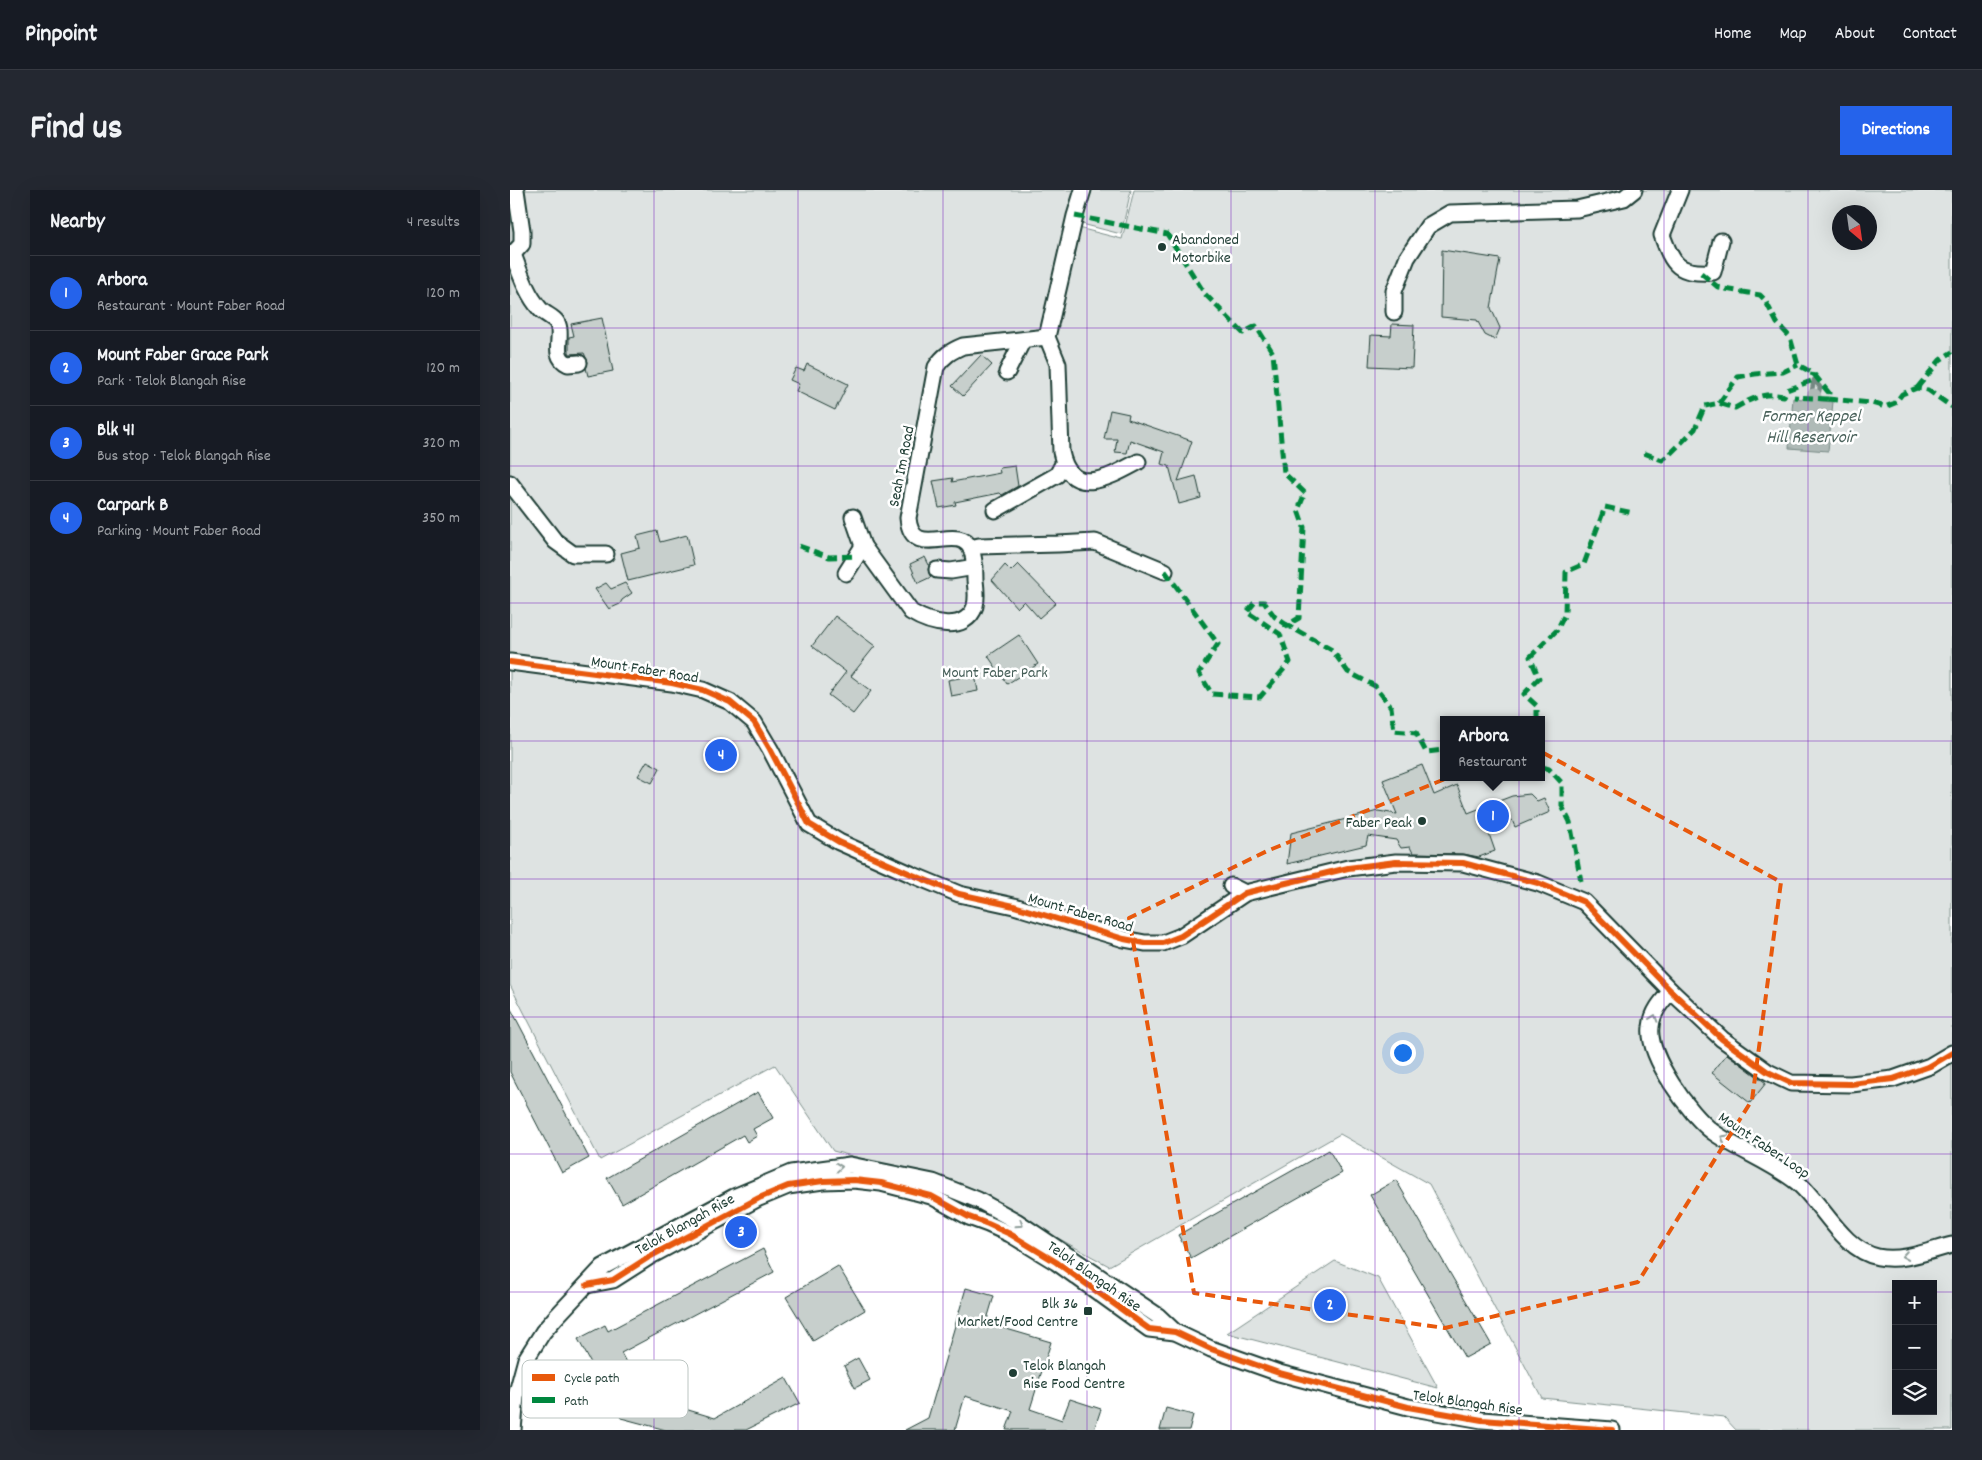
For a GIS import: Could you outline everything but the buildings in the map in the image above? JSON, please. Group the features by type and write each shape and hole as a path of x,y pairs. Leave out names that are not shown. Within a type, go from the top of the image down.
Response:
{"street":[{"path":"516,190 522,244 511,256 540,309 558,325 558,350 561,359 568,364 579,362"},
{"path":"1083,190 1075,216 1047,337 1058,364 1063,464 1077,478 1090,481 1102,480 1138,462"},
{"path":"1680,190 1662,235 1671,260 1688,272 1713,272 1721,241"},
{"path":"1394,312 1394,291 1407,258 1428,226 1450,213 1577,209 1629,194"},
{"name":"Seah Im Road","path":"971,548 966,543 953,538 928,541 921,539 915,536 908,524 936,367 941,359 951,351 963,346 1047,337"},
{"path":"1006,372 1023,340"},
{"path":"995,510 1057,475 1063,464"},
{"path":"510,483 555,541 573,554 606,554"},
{"path":"853,517 863,546 912,612 923,619 936,623 957,623 970,615 974,609 976,601 975,567 971,548 979,546 1095,542 1165,571"},
{"path":"846,573 863,546"},
{"path":"937,570 951,571 975,567"},
{"name":"Mount Faber Road","path":"510,662 672,683 703,690 730,702 754,722 809,824 840,842 913,876 959,894 1014,906 1124,939 1145,943 1163,943 1181,936 1245,893 1348,868 1396,862 1463,863 1538,883 1584,902 1672,991"},
{"path":"1231,886 1245,893"},
{"path":"1672,991 1722,1039 1768,1072 1791,1083 1852,1084 1893,1078 1930,1066 1952,1054"},
{"name":"Mount Faber Loop","path":"1672,991 1657,1007 1650,1027 1654,1050 1666,1074 1693,1114 1713,1132 1798,1184 1854,1247 1877,1257 1902,1258 1952,1245"},
{"name":"Telok Blangah Rise","path":"526,1360 543,1332 603,1267 734,1197 791,1173 850,1165 933,1182 978,1200 1016,1221 1158,1316 1175,1332 1211,1349 1279,1373 1408,1407 1482,1420 1612,1430"},
{"name":"Telok Blangah Rise","path":"587,1285 613,1280 649,1257 759,1198 797,1185 838,1180 881,1183 930,1196 969,1217 1003,1230 1049,1258 1149,1329 1175,1332"},
{"path":"969,1217 978,1200"},
{"name":"Telok Blangah Rise","path":"513,1430 516,1396 522,1374"}],"highlighted area":[{"path":"1529,745 1781,882 1752,1100 1638,1282 1445,1328 1194,1293 1129,918 1267,851"}],"green space":[{"name":"Mount Faber Park","path":"510,190 1075,190 1067,225 1122,239 1134,190 1952,190 1952,1430 1736,1430 1724,1417 1542,1398 1429,1184 1340,1134 1109,1266 961,1185 833,1151 775,1065 600,1160 510,985"},
{"path":"1091,190 1131,190 1121,234 1082,224"},
{"path":"1335,1261 1378,1278 1438,1388 1227,1333"}],"water":[{"name":"Former Keppel Hill Reservoir","path":"1793,398 1833,402 1828,451 1789,448"}],"waterway":[{"path":"1814,380 1820,387 1818,396 1811,395 1814,380"}],"marked path":[{"path":"1075,216 1167,234 1205,294 1243,333 1256,326 1273,353 1284,473 1305,493 1298,510 1304,527 1299,618 1287,625 1275,617 1264,602 1255,602 1247,612 1280,634 1290,662 1260,697 1212,694 1199,673 1218,644 1165,571"},
{"path":"1701,273 1719,288 1760,295 1765,300 1777,323 1790,337 1798,365 1813,373 1829,393 1828,399 1794,397"},
{"path":"1917,388 1940,360 1952,352"},
{"path":"1719,403 1738,377 1783,372 1798,365"},
{"path":"1644,453 1662,460 1670,454 1695,429 1705,406 1719,403 1735,408 1764,395 1784,396 1787,390 1811,381 1813,373"},
{"path":"1828,399 1872,403 1885,407 1895,403 1902,394 1917,388 1928,390 1952,407"},
{"path":"1537,716 1537,706 1524,694 1539,678 1530,657 1557,630 1565,614 1566,572 1584,564 1605,507 1633,513"},
{"path":"799,546 829,557 857,556"},
{"path":"1285,628 1287,625 1332,650 1348,672 1375,686 1391,707 1394,731 1416,733 1426,752 1440,750"},
{"path":"1545,768 1549,769 1562,783 1562,806 1570,822 1581,881"}],"cycle path":[{"path":"510,662 672,683 703,690 730,702 754,722 809,824 839,842 959,894 1014,906 1124,939 1145,943 1163,943 1181,936 1245,893 1348,868 1396,862 1463,863 1538,883 1584,902 1671,991 1722,1039 1768,1072 1791,1083 1851,1084 1893,1079 1930,1066 1952,1053"},
{"path":"587,1285 613,1280 649,1257 759,1198 788,1186 823,1181 854,1180 881,1183 931,1196 969,1217 1010,1234 1056,1262 1149,1329 1175,1332 1211,1349 1279,1373 1408,1407 1482,1420 1612,1430"}],"place":[{"name":"Abandoned Motorbike","path":"1162,247"},
{"name":"Carpark B","path":"721,755"},
{"name":"Arbora","path":"1493,816"},
{"name":"Faber Peak","path":"1422,821"},
{"name":"Blk 41","path":"741,1232"},
{"name":"Mount Faber Grace Park","path":"1330,1305"},
{"name":"Blk 36 Market/Food Centre","path":"1088,1311"},
{"name":"Telok Blangah Rise Food Centre","path":"1013,1373"}]}
